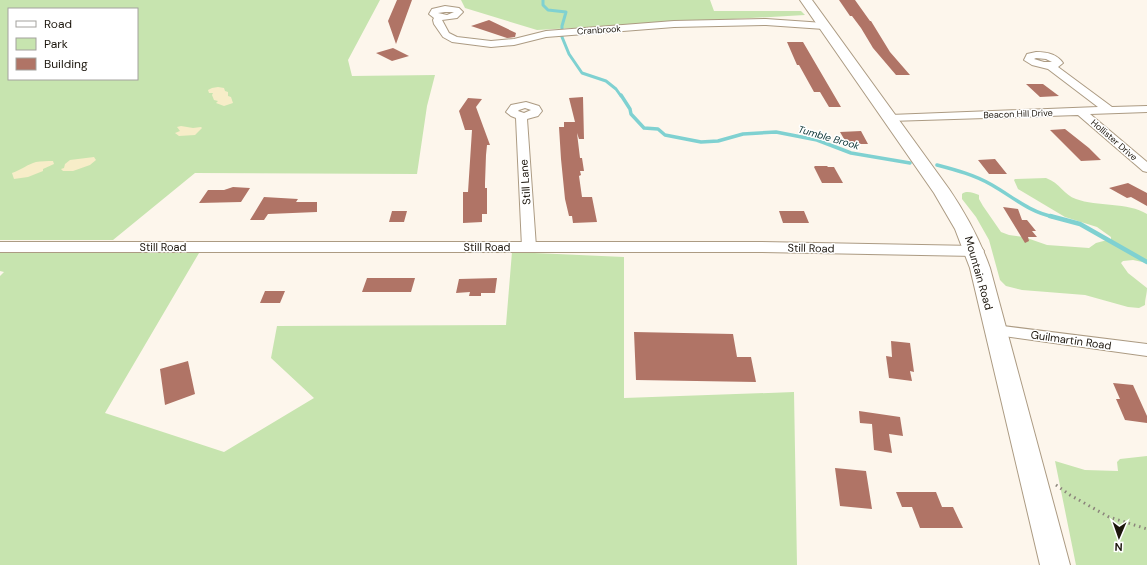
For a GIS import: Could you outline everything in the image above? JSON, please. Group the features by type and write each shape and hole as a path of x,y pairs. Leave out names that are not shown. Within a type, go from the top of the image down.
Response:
{"main road":[{"name":"Mountain Road","path":"806,0 956,212 969,235 975,251 1055,565"}],"street":[{"name":"Cranbrook","path":"440,17 437,20 438,24 446,35 455,40 507,44 553,34 687,24 821,21"},
{"path":"1051,66 1110,111"},
{"name":"Beacon Hill Drive","path":"890,118 1147,109"},
{"name":"Hollister Drive","path":"1081,112 1147,168"},
{"name":"Still Lane","path":"522,116 521,126 529,247"},
{"name":"Still Road","path":"0,247 759,247 975,251"},
{"name":"Guilmartin Road","path":"995,330 1147,350"}],"path":[{"path":"1032,474 1051,481 1070,495 1109,517 1147,530"}],"green space":[{"path":"0,0 380,0 348,60 352,76 435,75 427,106 417,174 195,173 113,240 0,240"},
{"path":"461,0 710,0 714,11 801,11 805,15 537,30 465,8"},
{"path":"1046,178 1055,183 1068,195 1076,199 1093,203 1122,206 1139,210 1147,214 1147,263 1133,260 1123,261 1121,263 1128,273 1147,288 1145,305 1139,308 1128,307 1085,295 1022,290 1006,286 1000,280 989,240 976,217 962,199 962,194 966,192 979,195 979,199 983,206 1001,232 1009,235 1024,237 1047,245 1089,248 1096,243 1111,239 1111,237 1097,227 1065,217 1018,189 1014,180"},
{"path":"0,252 199,253 105,413 224,452 314,398 271,358 277,326 506,325 512,252 624,257 624,398 794,392 797,565 0,565 0,276 4,272 0,271"},
{"path":"1147,456 1147,565 1076,565 1055,461 1085,470 1118,471 1117,462 1120,459"}],"sand":[{"path":"218,87 224,88 225,91 228,92 228,96 231,97 233,103 224,106 216,103 218,101 214,100 212,95 213,93 209,93 208,90"},
{"path":"177,127 202,128 195,135 179,136 175,133 180,131"},
{"path":"94,157 96,160 90,165 73,171 63,171 61,169 64,168 65,164 70,160"},
{"path":"53,161 54,164 43,169 43,171 28,177 14,179 12,173 30,164"}],"building":[{"path":"397,0 412,0 396,44 388,21"},
{"path":"839,0 855,0 871,21 890,52 910,75 896,75 873,48 861,28 852,16 850,16"},
{"path":"489,20 516,33 515,37 507,38 471,26"},
{"path":"787,42 803,42 841,107 829,107 820,92 814,92 799,65 797,65"},
{"path":"393,48 409,56 392,61 376,53"},
{"path":"1026,84 1043,84 1059,96 1040,97"},
{"path":"583,97 584,139 579,139 577,133 580,158 582,158 584,171 580,171 581,175 579,176 582,197 592,197 597,222 573,223 572,216 569,216 565,199 559,127 564,127 564,122 575,122 569,98"},
{"path":"468,98 482,99 476,107 490,145 487,145 486,155 485,188 487,188 487,214 482,214 482,222 463,223 463,192 468,192 472,130 465,130 459,111"},
{"path":"1065,129 1089,148 1101,160 1081,161 1050,130"},
{"path":"861,131 868,144 847,144 840,132"},
{"path":"995,159 1007,174 989,174 978,160"},
{"path":"814,166 834,167 843,183 822,183"},
{"path":"1128,183 1147,193 1147,206 1131,197 1127,198 1109,188"},
{"path":"233,187 250,188 241,202 199,203 208,190 224,190"},
{"path":"264,197 298,199 296,202 317,202 317,212 268,214 264,220 250,220"},
{"path":"1003,207 1018,209 1022,220 1027,220 1036,231 1032,231 1037,237 1028,237 1029,241 1025,243"},
{"path":"392,211 407,211 404,222 389,222"},
{"path":"779,211 804,211 809,223 783,223"},
{"path":"367,278 415,278 411,292 362,292"},
{"path":"497,278 495,293 481,293 481,296 469,296 470,292 456,293 459,279"},
{"path":"265,291 285,291 280,303 260,303"},
{"path":"634,332 733,334 737,357 751,357 756,382 636,380"},
{"path":"891,341 910,343 914,372 910,371 912,381 889,378 886,356 892,357"},
{"path":"188,361 195,394 165,405 160,369"},
{"path":"1113,383 1133,385 1147,416 1147,423 1125,420 1116,399 1120,399"},
{"path":"859,411 900,417 903,436 889,434 892,453 874,450 872,424 860,423"},
{"path":"835,468 866,471 872,509 840,506"},
{"path":"896,492 936,492 942,507 953,507 963,528 920,528 912,507 902,507"}],"waterway":[{"name":"Tumble Brook","path":"543,0 543,5 548,10 566,12 562,26 562,37 569,54 582,73 606,81 616,89 621,96"},
{"name":"Tumble Brook","path":"621,95 630,109 631,114 644,128 658,129 665,135 701,142 718,141 743,134 776,132 817,140 851,153 910,163"},
{"name":"Tumble Brook","path":"937,165 979,178 1029,208 1052,217"},
{"name":"Tumble Brook","path":"1052,217 1080,224 1147,262"}]}
